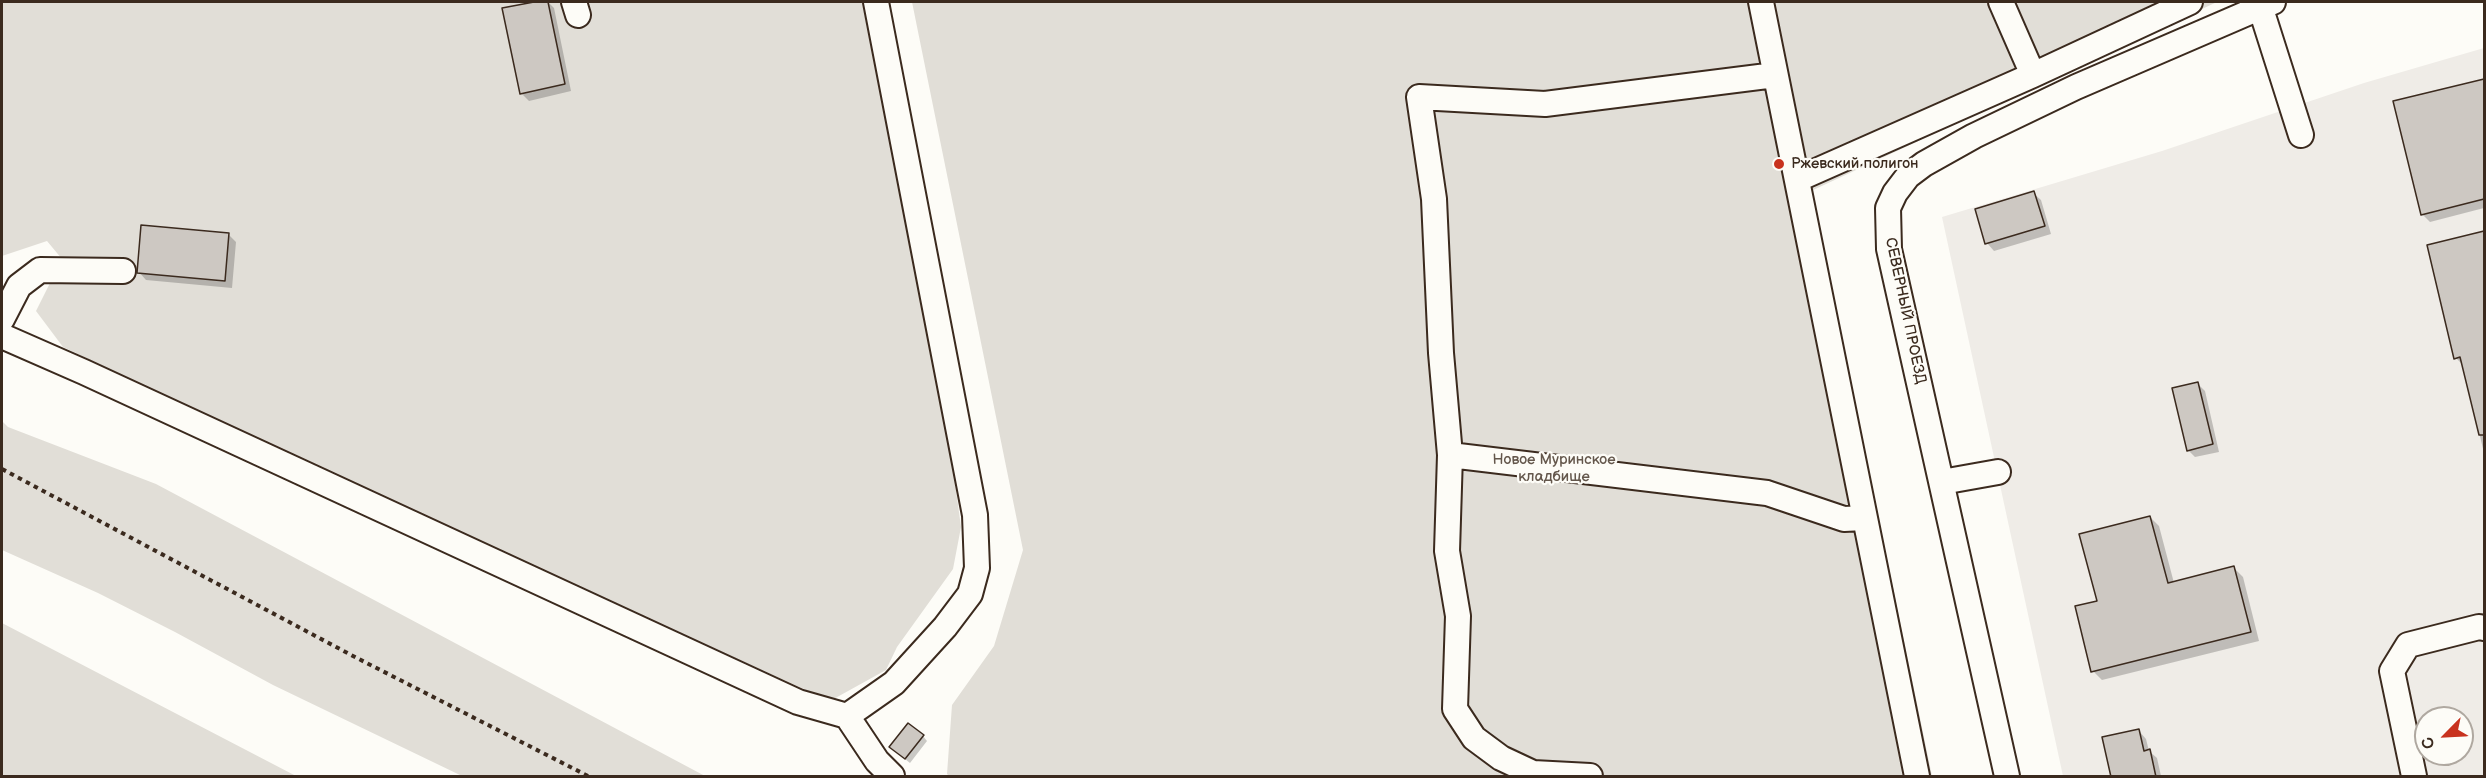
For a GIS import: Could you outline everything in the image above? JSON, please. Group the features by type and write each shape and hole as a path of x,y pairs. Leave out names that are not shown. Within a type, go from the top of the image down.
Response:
{"street":[{"path":"847,716 894,683 945,627 970,594 977,568 975,515 876,2"},
{"path":"1761,2 1917,777"},
{"path":"2001,2 2033,75"},
{"path":"1798,179 2033,75 2190,2"},
{"path":"2267,4 2301,135"},
{"name":"СЕВЕРНЫЙ ПРОЕЗД","path":"2007,777 1889,249 1888,208 1895,193 1908,176 1924,164 1974,136 2076,87 2267,4"},
{"path":"1590,777 1533,775 1501,758 1474,738 1455,709 1458,616 1447,551 1450,455 1441,353 1434,199 1419,97 1545,104 1775,75"},
{"path":"2,319 19,286 40,270 123,271"},
{"path":"2,336 798,702 847,716 877,761 892,777"},
{"path":"1450,455 1767,493 1844,519 1864,518"},
{"path":"1942,482 1998,472"},
{"path":"2414,777 2392,671 2408,645 2479,627 2484,628"}],"path":[{"path":"2,469 342,650 588,777"}],"shaded area":[{"path":"2484,48 2484,776 2063,776 1942,217 2162,151 2364,83"}],"green space":[{"path":"2,2 862,2 951,453 961,527 953,569 897,647 886,670 830,701 346,481 63,347 36,311 62,259 47,241 2,256"},
{"name":"Новое Муринское кладбище","path":"912,2 2217,2 1811,191 1932,776 949,776 947,774 952,705 994,646 1023,550"},
{"path":"2,421 8,427 156,484 705,776 462,776 273,685 98,593 2,550"},
{"path":"2,623 296,776 2,776"}],"building":[{"path":"534,2 548,2 565,84 520,94 502,8"},
{"path":"2484,79 2484,199 2421,215 2393,101"},
{"path":"2034,191 2045,226 1985,244 1975,209"},
{"path":"141,225 229,233 225,281 137,273"},
{"path":"2484,231 2484,435 2479,435 2460,357 2454,359 2427,245"},
{"path":"2198,382 2213,444 2187,451 2172,388"},
{"path":"2150,516 2168,583 2234,566 2251,632 2091,672 2075,606 2097,601 2079,534"},
{"path":"908,723 924,735 905,759 889,747"},
{"path":"2139,729 2144,751 2150,749 2156,777 2111,777 2102,737"}],"place":[{"name":"Ржевский полигон","path":"1779,164"}]}
